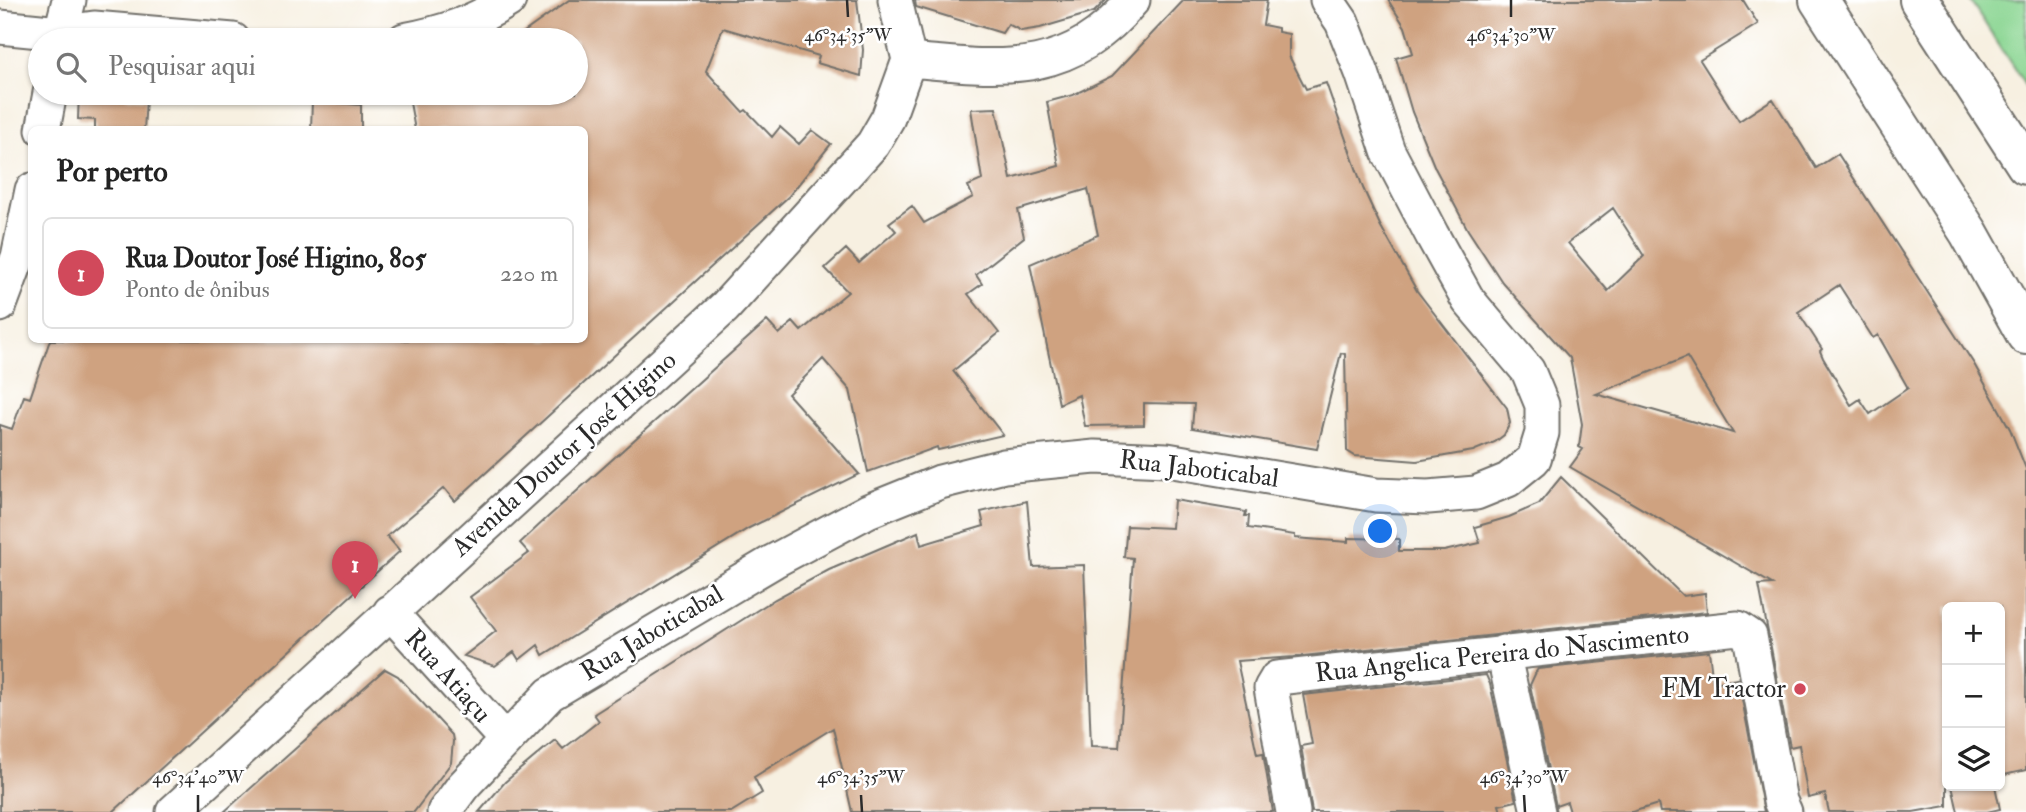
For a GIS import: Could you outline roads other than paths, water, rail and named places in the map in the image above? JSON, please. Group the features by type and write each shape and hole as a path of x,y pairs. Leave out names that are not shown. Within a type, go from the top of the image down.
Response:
{"highway":[{"path":"1819,0 1969,233 2026,335"},
{"path":"1919,0 2026,165"}],"street":[{"path":"62,28 69,0"},
{"path":"452,28 480,18 509,0"},
{"path":"895,0 909,60 972,66 1004,66 1051,59 1081,47 1114,23 1133,0"},
{"name":"Rua Jaboticabal","path":"444,812 463,786 550,694 774,561 868,512 940,482 1004,466 1096,457 1167,460 1376,495 1428,496 1476,493 1508,480 1534,459 1542,433 1542,405 1528,372 1468,300 1432,235 1388,151 1342,22 1327,0"},
{"path":"0,27 28,32"},
{"name":"Avenida Doutor José Higino","path":"173,812 725,307 873,144 888,118 909,60"},
{"path":"44,126 48,105"},
{"path":"0,305 18,257 28,209"},
{"name":"Rua Atiaçu","path":"390,611 506,740"},
{"name":"Rua Angelica Pereira do Nascimento","path":"1293,812 1271,688 1277,678 1738,628 1750,636 1780,801 1785,812"},
{"path":"1503,652 1538,812"}],"place":[{"name":"Rua Doutor José Higino, 805","path":"355,599"},
{"name":"FM Tractor","path":"1800,689"}]}
